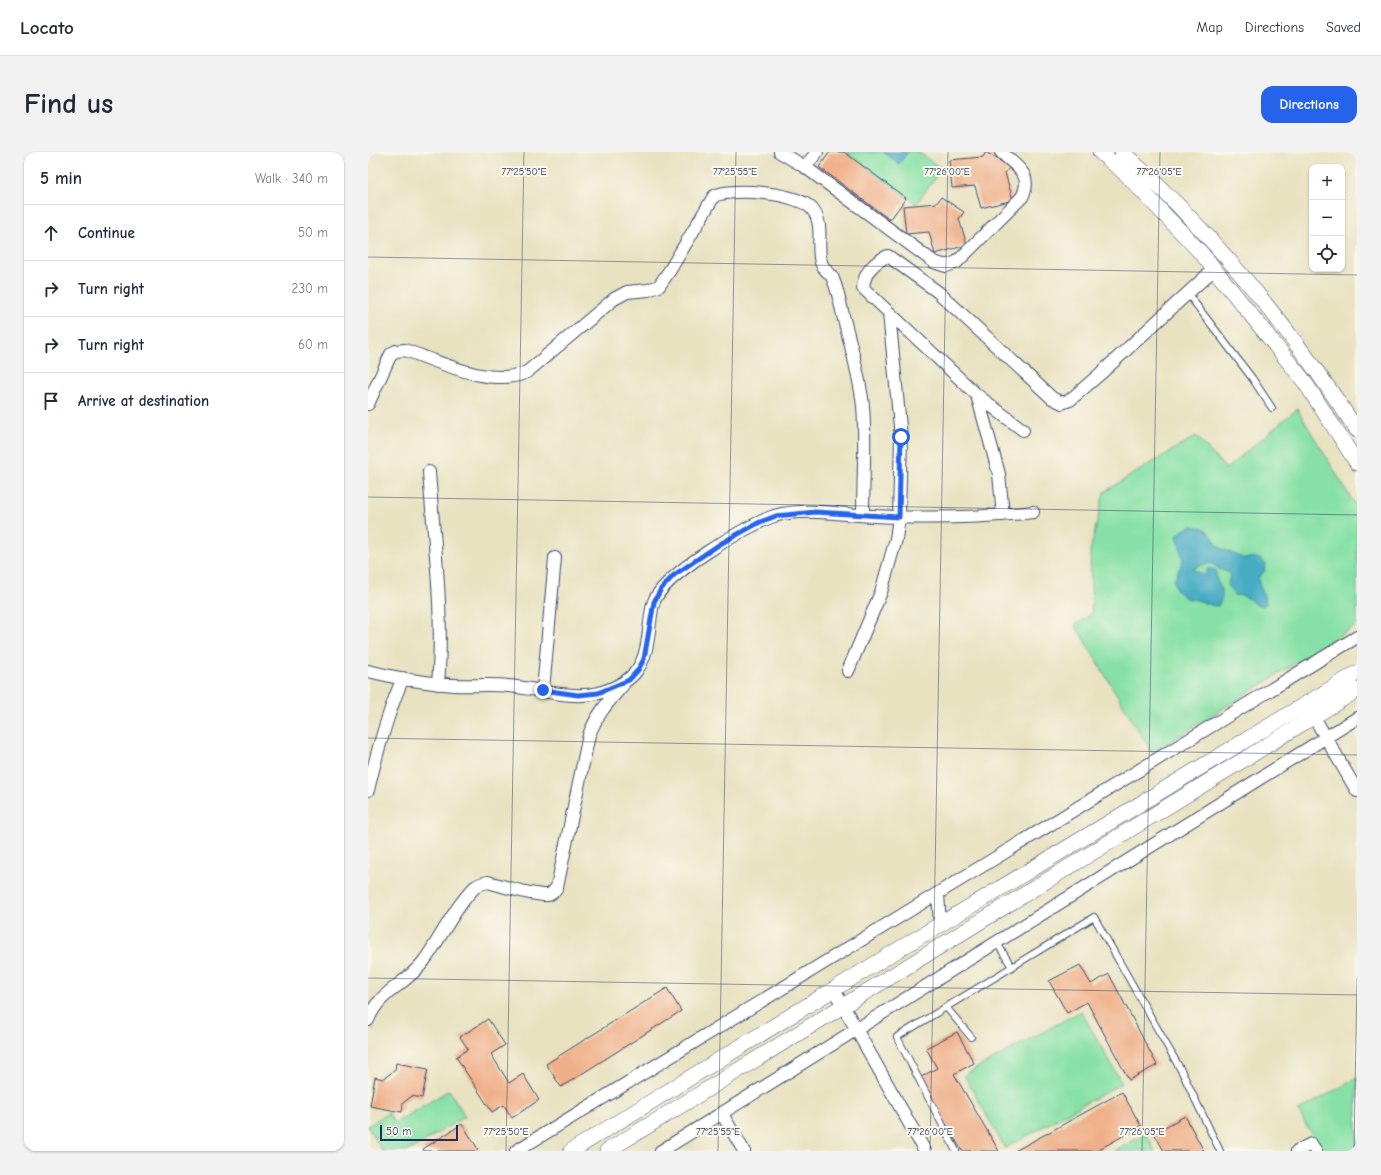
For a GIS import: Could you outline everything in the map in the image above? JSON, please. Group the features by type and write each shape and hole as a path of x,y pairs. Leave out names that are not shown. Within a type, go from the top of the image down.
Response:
{"street":[{"path":"780,152 805,167 934,262 946,266 957,262 1022,198 1027,184 1024,174 1001,152"},
{"path":"805,167 817,152"},
{"path":"1100,152 1127,175 1214,269 1304,381 1357,462"},
{"path":"1122,152 1215,243 1274,314 1338,400 1357,430"},
{"path":"368,404 391,354 399,350 405,350 477,374 510,378 526,372 614,299 627,292 648,290 659,286 714,196 735,191 790,197 812,209 817,217 821,264 833,277 857,370 863,406 863,515"},
{"path":"1023,430 977,396 863,288 864,278 877,261 888,256 938,292 1052,398 1062,403 1070,400 1100,374 1214,269"},
{"path":"848,671 881,592 896,539 899,517 901,437 889,313"},
{"path":"977,396 999,474 1003,515"},
{"path":"429,472 438,596 440,645 438,684"},
{"path":"368,1020 372,1002 411,974 423,962 474,888 481,883 488,882 540,894 549,895 554,892 557,887 589,735 594,720 601,709 638,670 644,659 654,602 661,589 674,575 720,544 776,516 815,512 899,517 948,518 1033,512"},
{"path":"543,690 555,558"},
{"path":"516,1151 939,900 1357,637"},
{"path":"368,671 438,684 507,686 578,695 598,693 629,680"},
{"path":"571,1151 940,925 1357,673"},
{"path":"368,790 376,756 393,702 403,678"},
{"path":"607,1151 1357,690"},
{"path":"1314,717 1357,791"},
{"path":"661,1151 858,1030 1357,718"},
{"path":"939,900 940,925"},
{"path":"834,990 858,1030 924,1151"},
{"path":"722,1114 744,1151"},
{"path":"1298,1151 1311,1144 1316,1151"}],"lane":[{"path":"1188,294 1252,378 1272,408"},
{"path":"956,1151 897,1037 1094,917 1182,1072 1220,1151"},
{"path":"997,943 1012,967"},
{"path":"946,1007 971,1037"}],"green space":[{"path":"846,152 918,152 942,169 916,204"},
{"path":"1297,409 1357,508 1357,625 1152,753 1075,625 1092,614 1090,552 1104,492 1196,436 1226,469"},
{"path":"1081,1011 1122,1083 1005,1148 964,1075"},
{"path":"1357,1078 1357,1151 1321,1151 1298,1111"},
{"path":"449,1090 465,1116 409,1151 382,1151 368,1126 388,1113 395,1123"},
{"path":"1146,1134 1155,1151 1114,1151"}],"water":[{"path":"883,152 908,152 899,164"},
{"path":"1192,526 1204,528 1212,536 1218,547 1245,559 1254,557 1266,564 1264,572 1258,577 1266,604 1259,606 1246,597 1234,595 1228,586 1230,573 1219,569 1211,563 1198,566 1193,569 1205,576 1208,568 1216,570 1217,579 1222,593 1222,599 1218,606 1187,599 1177,591 1174,581 1183,560 1177,536 1183,530"}],"building":[{"path":"830,152 844,152 906,198 890,220 819,167"},
{"path":"986,152 1010,167 1005,173 1013,200 981,208 975,186 952,188 949,160 983,157"},
{"path":"941,197 964,212 959,219 967,245 935,254 929,232 906,234 903,206 937,203"},
{"path":"1080,965 1091,984 1109,974 1157,1065 1129,1080 1087,1002 1067,1013 1049,981"},
{"path":"667,988 681,1011 561,1087 546,1064"},
{"path":"488,1019 505,1045 491,1054 509,1083 523,1074 539,1100 512,1118 504,1105 492,1112 456,1057 468,1049 460,1037"},
{"path":"957,1032 974,1063 954,1074 999,1151 962,1151 919,1078 937,1068 926,1048"},
{"path":"396,1063 428,1069 422,1098 412,1096 403,1103 402,1112 370,1106 375,1077 383,1079 395,1070"},
{"path":"1122,1092 1141,1126 1096,1151 1015,1151"},
{"path":"1185,1116 1204,1151 1164,1151 1154,1133"},
{"path":"462,1124 478,1149 475,1151 424,1151 423,1149"}],"route":[{"path":"543,690 578,695 598,693 629,680 638,670 644,659 654,602 661,589 674,575 720,544 760,522 776,516 791,513 815,512 899,517 901,437"}]}
